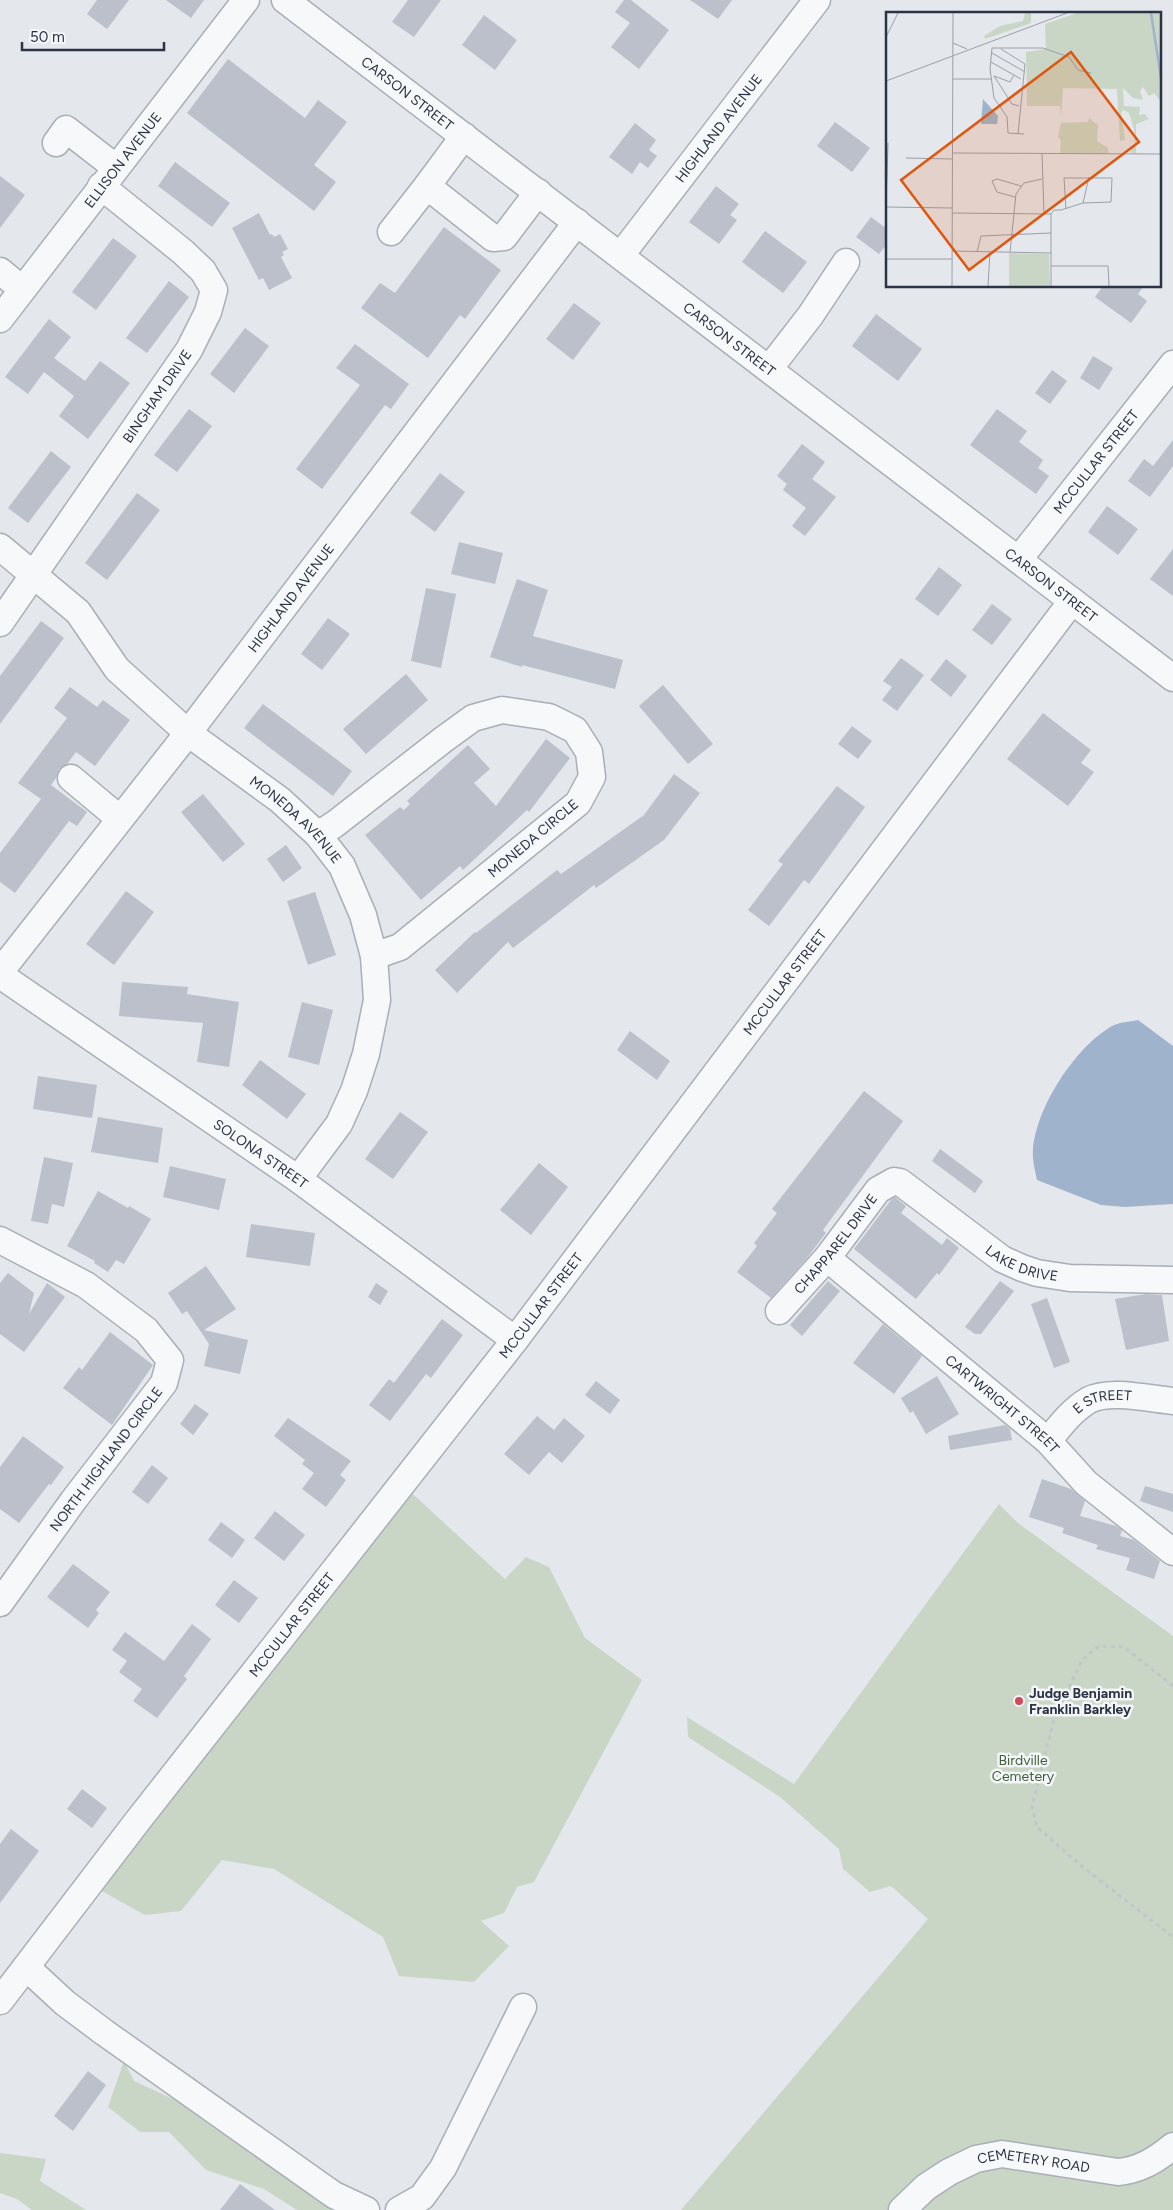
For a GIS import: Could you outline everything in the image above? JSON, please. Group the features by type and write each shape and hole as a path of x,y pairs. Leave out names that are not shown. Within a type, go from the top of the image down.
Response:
{"street":[{"name":"ELLISON AVENUE","path":"0,319 246,0"},
{"name":"CARSON STREET","path":"285,0 1173,678"},
{"name":"HIGHLAND AVENUE","path":"621,255 817,0"},
{"path":"56,143 66,129 108,177"},
{"path":"391,232 428,186 464,136"},
{"name":"BINGHAM DRIVE","path":"0,623 189,350 208,312 214,290 203,271 108,177"},
{"path":"428,186 496,239 504,237 538,192"},
{"name":"HIGHLAND AVENUE","path":"0,973 188,733 577,222"},
{"path":"769,369 810,316 846,262"},
{"path":"0,271 22,289"},
{"name":"MCCULLAR STREET","path":"1019,559 1173,364"},
{"name":"MONEDA AVENUE","path":"0,547 78,612 117,669 188,733 280,800 318,835 342,866 363,915 374,956 377,1000 366,1054 354,1091 339,1124 298,1179"},
{"name":"MCCULLAR STREET","path":"0,2001 136,1823 515,1340 1072,601"},
{"name":"MONEDA CIRCLE","path":"318,835 473,718 502,710 550,717 575,730 590,752 592,777 578,803 400,947 374,956"},
{"path":"71,778 120,819"},
{"name":"SOLONA STREET","path":"0,973 298,1179 515,1340"},
{"name":"CHAPPAREL DRIVE","path":"779,1311 827,1258 878,1190 894,1182"},
{"name":"LAKE DRIVE","path":"894,1182 900,1182 1002,1259 1022,1268 1037,1273 1070,1278 1173,1280"},
{"name":"NORTH HIGHLAND CIRCLE","path":"0,1240 86,1285 146,1330 170,1360 164,1383 73,1501 8,1572 0,1603"},
{"name":"CARTWRIGHT STREET","path":"827,1258 1048,1441 1086,1483 1173,1552"},
{"name":"E STREET","path":"1048,1441 1070,1415 1090,1400 1112,1394 1173,1401"},
{"path":"26,1968 64,2003 105,2034 334,2195 366,2210"},
{"path":"399,2210 422,2197 443,2168 523,2007"},
{"name":"CEMETERY ROAD","path":"902,2210 926,2187 949,2172 976,2159 1002,2154 1118,2172 1132,2171 1145,2166 1173,2146"}],"path":[{"path":"1173,1686 1124,1648 1099,1646 1082,1660 1054,1720 1032,1806 1037,1827 1079,1864 1173,1937"}],"green space":[{"path":"402,1484 505,1579 526,1557 549,1567 585,1638 642,1680 534,1882 517,1887 504,1913 481,1921 509,1946 474,1982 399,1976 383,1937 274,1869 222,1860 181,1911 145,1915 89,1884"},
{"name":"Birdville Cemetery","path":"999,1504 1018,1523 1173,1636 1173,2210 681,2210 928,1919 891,1886 870,1892 843,1869 839,1849 780,1797 688,1737 687,1717 794,1784"},
{"path":"124,2061 134,2081 186,2105 341,2210 297,2210 264,2189 206,2170 169,2132 140,2132 108,2107"},
{"path":"0,2153 46,2159 40,2181 86,2210 32,2210 17,2199 0,2193"}],"water":[{"path":"1138,1020 1173,1046 1173,1204 1125,1207 1101,1205 1037,1180 1033,1153 1036,1133 1041,1116 1060,1080 1084,1048 1098,1036 1112,1026"}],"building":[{"path":"97,0 129,0 107,29 87,14"},
{"path":"166,0 204,0 191,18"},
{"path":"408,0 441,0 414,37 392,22"},
{"path":"624,0 631,0 669,30 639,69 611,47 630,23 615,12"},
{"path":"690,0 732,0 718,19"},
{"path":"484,15 517,40 495,70 462,45"},
{"path":"228,59 305,118 318,100 347,122 314,165 336,182 314,211 187,113"},
{"path":"835,122 870,148 852,172 817,146"},
{"path":"635,123 656,140 649,150 657,156 648,168 640,162 632,174 609,157"},
{"path":"175,162 230,203 212,227 158,186"},
{"path":"0,176 25,195 0,228"},
{"path":"716,186 739,204 730,215 737,220 719,244 689,222"},
{"path":"259,213 270,235 272,234 274,237 280,234 288,249 282,252 284,255 281,257 292,278 269,290 263,278 259,280 232,228"},
{"path":"871,217 886,228 886,245 879,254 856,237"},
{"path":"444,227 501,270 465,319 460,315 428,358 361,308 380,283 395,293"},
{"path":"765,231 807,262 783,293 742,262"},
{"path":"113,238 137,256 96,310 72,292"},
{"path":"169,281 189,297 147,353 126,338"},
{"path":"1102,288 1142,288 1138,294 1147,301 1131,323 1095,297"},
{"path":"574,303 601,323 573,360 546,339"},
{"path":"876,314 922,349 898,381 852,346"},
{"path":"49,319 71,337 54,358 85,381 100,361 130,383 88,439 59,416 74,396 44,372 28,394 5,377"},
{"path":"245,328 269,346 234,393 210,374"},
{"path":"355,344 409,384 391,409 385,405 322,489 296,469 360,385 336,368"},
{"path":"1093,356 1113,368 1099,390 1080,378"},
{"path":"1052,370 1067,381 1050,404 1035,393"},
{"path":"189,409 212,426 177,472 154,455"},
{"path":"997,409 1027,431 1019,442 1043,460 1038,468 1049,476 1036,494 970,445"},
{"path":"1173,440 1173,466 1150,497 1128,481 1144,459 1153,466"},
{"path":"802,444 825,462 812,479 836,497 805,536 792,526 806,508 783,490 787,484 777,476"},
{"path":"51,451 71,467 28,523 8,508"},
{"path":"440,473 465,492 435,532 410,513"},
{"path":"137,493 160,510 107,580 85,563"},
{"path":"1107,506 1138,529 1118,555 1088,532"},
{"path":"459,542 503,553 495,584 451,574"},
{"path":"1173,549 1173,596 1150,579"},
{"path":"939,567 962,585 938,616 915,599"},
{"path":"517,579 548,590 533,636 623,660 615,689 522,665 522,667 490,657"},
{"path":"426,588 456,594 441,668 411,661"},
{"path":"992,604 1012,619 992,645 972,630"},
{"path":"328,618 350,634 322,670 301,654"},
{"path":"41,621 64,638 0,724 0,676"},
{"path":"901,658 924,675 897,711 882,700 892,687 883,681"},
{"path":"946,659 967,676 951,697 930,680"},
{"path":"406,674 428,700 366,754 343,729"},
{"path":"663,685 713,744 688,764 639,706"},
{"path":"70,687 97,707 103,700 130,720 95,766 76,752 67,764 59,769 51,785 87,812 77,826 69,821 15,893 0,882 0,853 41,799 18,783 67,718 54,708"},
{"path":"263,704 352,771 333,796 244,728"},
{"path":"1043,713 1091,750 1081,763 1094,772 1068,806 1007,759"},
{"path":"852,726 872,741 858,759 838,744"},
{"path":"546,739 570,758 529,812 527,810 463,870 460,866 421,900 365,835 400,807 404,810 410,804 407,801 468,745 490,769 474,783 496,806"},
{"path":"674,774 700,793 664,840 596,888 594,885 513,948 508,942 457,993 435,970 475,932 557,870 561,874 644,815"},
{"path":"837,786 865,807 809,884 804,880 769,926 748,910 783,864 778,861"},
{"path":"203,794 245,844 223,862 181,812"},
{"path":"286,845 302,868 283,882 267,859"},
{"path":"126,891 154,912 114,965 86,944"},
{"path":"315,892 336,955 308,965 287,901"},
{"path":"122,982 188,987 187,994 239,1002 229,1067 197,1062 203,1023 119,1016"},
{"path":"302,1002 333,1010 319,1065 288,1057"},
{"path":"630,1031 670,1061 657,1080 617,1050"},
{"path":"260,1060 306,1094 287,1119 242,1085"},
{"path":"38,1076 97,1085 92,1118 33,1109"},
{"path":"864,1091 903,1121 823,1230 826,1233 807,1258 771,1298 737,1272 757,1246 754,1243 777,1213 772,1209"},
{"path":"400,1112 428,1132 393,1179 365,1159"},
{"path":"98,1117 163,1128 158,1163 91,1152"},
{"path":"940,1149 983,1181 975,1193 932,1161"},
{"path":"44,1157 73,1163 64,1207 52,1204 48,1224 31,1221"},
{"path":"539,1163 568,1187 531,1235 500,1210"},
{"path":"170,1166 226,1179 219,1210 163,1197"},
{"path":"98,1191 151,1219 124,1264 116,1260 108,1272 94,1263 95,1261 67,1246"},
{"path":"895,1197 906,1206 901,1213 942,1245 947,1238 959,1248 939,1275 937,1273 916,1299 854,1249"},
{"path":"251,1224 315,1233 310,1266 246,1257"},
{"path":"206,1266 236,1309 204,1330 248,1340 240,1374 204,1366 209,1344 187,1311 182,1314 168,1293"},
{"path":"8,1273 34,1293 29,1314 47,1283 65,1297 24,1352 0,1334 0,1283"},
{"path":"828,1281 840,1291 802,1336 790,1325"},
{"path":"1000,1281 1014,1291 981,1334 975,1334 965,1327"},
{"path":"376,1283 388,1291 380,1305 368,1297"},
{"path":"1146,1294 1162,1295 1169,1341 1126,1350 1115,1299"},
{"path":"1047,1298 1070,1362 1054,1368 1031,1304"},
{"path":"442,1319 463,1335 431,1378 426,1374 390,1421 369,1405 389,1379 394,1383"},
{"path":"883,1324 922,1356 894,1394 853,1363"},
{"path":"110,1332 153,1365 112,1425 63,1388 79,1367 82,1370"},
{"path":"937,1376 959,1414 926,1434 913,1411 910,1413 901,1398"},
{"path":"596,1381 620,1400 610,1414 585,1395"},
{"path":"195,1404 209,1414 193,1435 180,1424"},
{"path":"537,1416 554,1430 564,1418 585,1436 562,1463 549,1452 529,1475 504,1454"},
{"path":"288,1418 351,1461 340,1475 346,1480 326,1507 302,1489 314,1473 302,1464 305,1460 274,1436"},
{"path":"1005,1425 1010,1429 1012,1440 950,1450 948,1436"},
{"path":"23,1436 64,1467 19,1523 0,1509 0,1467"},
{"path":"152,1465 168,1478 148,1504 132,1492"},
{"path":"1042,1479 1071,1489 1085,1501 1080,1516 1116,1526 1122,1530 1120,1536 1134,1540 1160,1561 1154,1579 1126,1570 1130,1558 1096,1549 1098,1545 1062,1533 1064,1528 1029,1517"},
{"path":"1145,1486 1173,1494 1173,1512 1140,1501"},
{"path":"275,1511 305,1535 284,1561 254,1538"},
{"path":"221,1522 245,1540 232,1558 208,1540"},
{"path":"73,1564 110,1592 96,1610 99,1613 88,1628 47,1597"},
{"path":"234,1580 258,1598 239,1623 215,1605"},
{"path":"192,1624 211,1639 184,1676 187,1679 157,1718 133,1701 142,1689 119,1672 127,1661 112,1650 125,1632 164,1661"},
{"path":"82,1789 107,1808 92,1828 67,1809"},
{"path":"11,1829 39,1851 0,1903 0,1844"},
{"path":"88,2071 106,2085 73,2131 54,2116"},
{"path":"240,2184 275,2210 220,2210"}],"place":[{"name":"Judge Benjamin Franklin Barkley","path":"1019,1701"}]}
